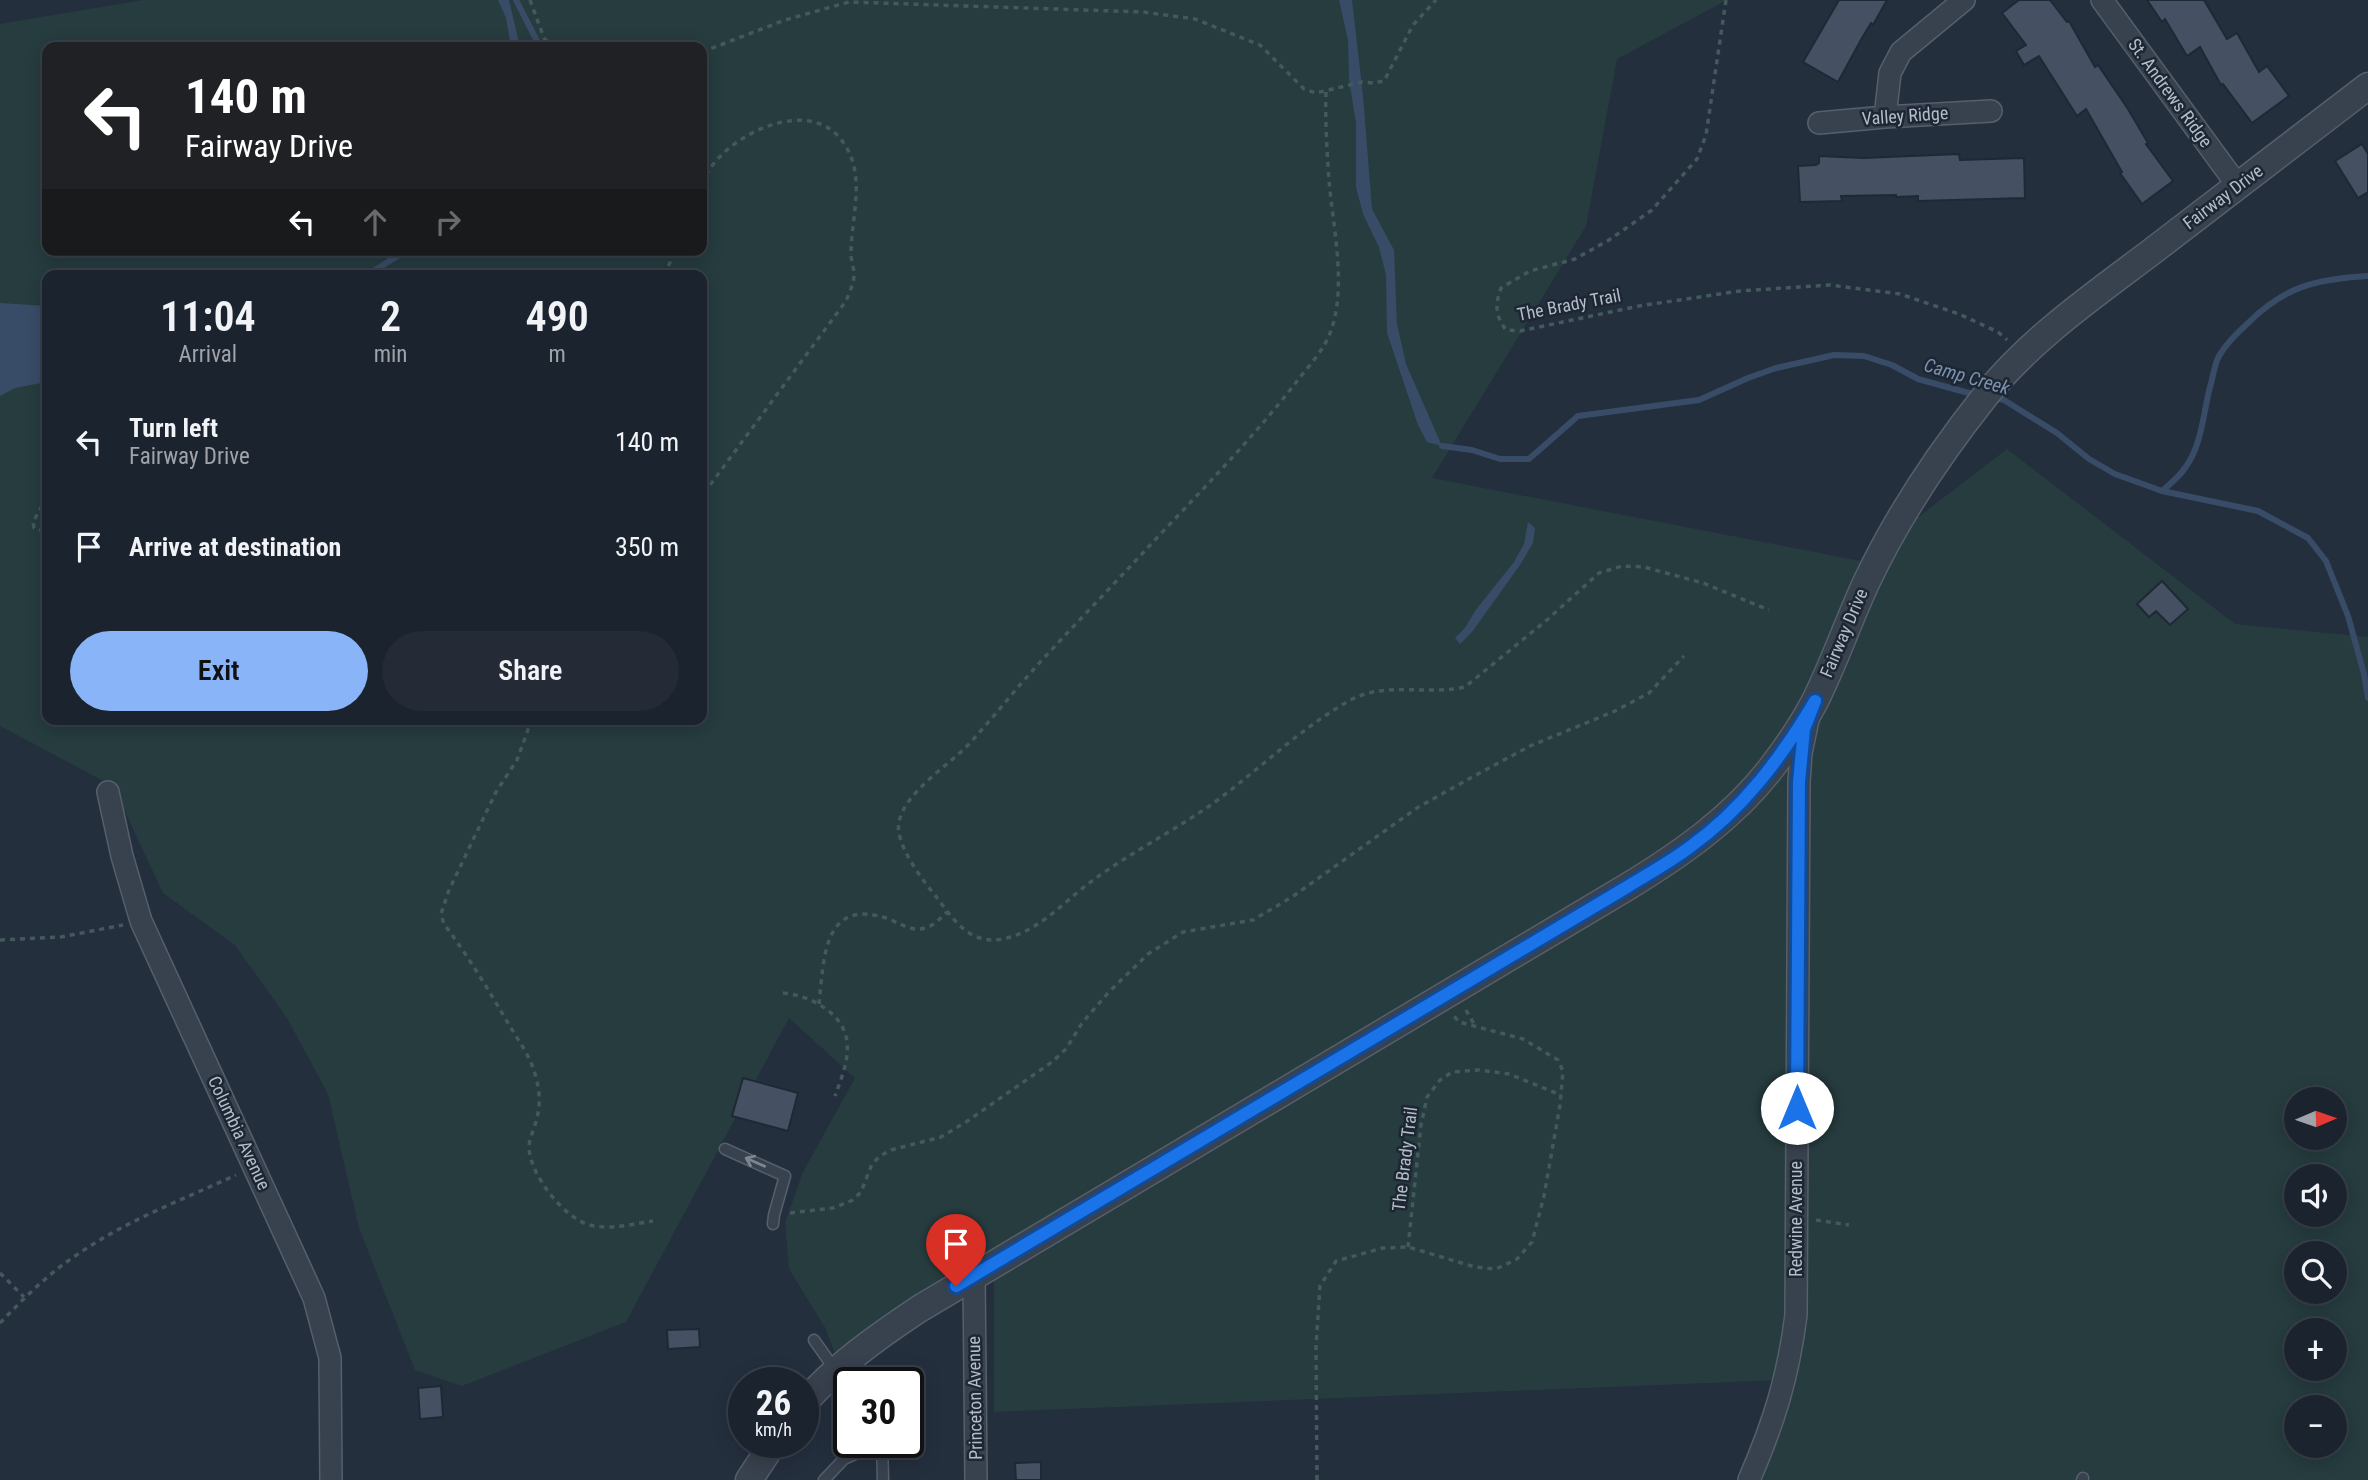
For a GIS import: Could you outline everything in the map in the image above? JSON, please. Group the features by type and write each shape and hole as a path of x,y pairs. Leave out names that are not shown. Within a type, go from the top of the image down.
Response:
{"street":[{"path":"1885,117 1890,73 1901,52 1965,0"},
{"name":"St. Andrews Ridge","path":"2102,0 2238,186"},
{"name":"Fairway Drive","path":"841,1367 882,1334 974,1275 1449,1001 1692,846 1748,796 1772,768 1815,701 1866,583 1906,506 1929,470 1989,392 2023,356 2082,304 2368,86"},
{"name":"Valley Ridge","path":"1819,123 1991,111"},
{"name":"Redwine Avenue","path":"1749,1480 1780,1402 1791,1359 1796,1315 1799,782 1804,729 1815,701"},
{"name":"Columbia Avenue","path":"108,792 122,856 141,921 314,1298 330,1358 331,1480"},
{"name":"Princeton Avenue","path":"974,1275 976,1480"},
{"name":"Fairway Drive","path":"819,1388 833,1374"},
{"path":"749,1480 763,1458"}],"lane":[{"path":"725,1149 785,1176 774,1219"},
{"path":"814,1340 833,1367"},
{"path":"824,1480 844,1459 882,1442 883,1480"}],"path":[{"path":"530,0 548,42"},
{"path":"707,50 785,20 849,2 1143,12 1195,19 1260,45 1304,89 1317,93 1384,81 1413,25 1436,0"},
{"name":"The Brady Trail","path":"1726,0 1706,135 1697,159 1652,210 1609,240 1575,259 1530,271 1501,288 1496,304 1497,318 1506,330 1520,331 1639,306 1740,291 1830,285 1900,294 1959,314 1998,332 2023,356"},
{"path":"1326,92 1325,126 1338,291 1335,321 1324,346 1260,428 1041,661 968,745 940,769 899,818 898,833 904,849 957,924 974,937 987,940 1023,933 1050,915 1093,879 1207,807 1292,740 1350,699 1381,690 1450,691 1465,687 1600,573 1622,566 1644,567 1703,583 1769,610"},
{"path":"707,175 717,158 742,138 766,126 795,121 817,122 839,137 852,161 858,192 850,256 854,275 846,301 707,489"},
{"path":"42,506 33,522 34,528 42,530"},
{"path":"774,1219 833,1208 853,1200 861,1192 872,1164 880,1156 891,1150 941,1137 1052,1062 1066,1049 1082,1023 1109,992 1148,954 1183,932 1253,920 1292,897 1417,808 1465,780 1531,746 1615,711 1649,693 1684,656"},
{"path":"529,725 517,760 496,792 476,832 441,914 444,924 484,980 531,1064 539,1091 538,1115 529,1144 530,1160 545,1187 561,1207 578,1220 593,1226 625,1226 653,1221"},
{"path":"819,1004 825,949 831,932 842,919 856,914 872,914 911,929 924,929 947,912"},
{"path":"0,940 61,937 141,921"},
{"path":"783,993 796,994 819,1004 844,1030 847,1042 846,1064 835,1096"},
{"path":"1449,1001 1464,1007 1476,1026"},
{"path":"1317,1480 1316,1346 1320,1286 1336,1261 1383,1248 1408,1247 1475,1267 1496,1269 1517,1259 1532,1242 1544,1196 1563,1071 1558,1060 1523,1039 1459,1022 1449,1001"},
{"name":"The Brady Trail","path":"1408,1247 1421,1125 1427,1097 1440,1080 1452,1072 1479,1070 1509,1074 1561,1095"},
{"path":"0,1323 52,1272 104,1238 254,1166"},
{"path":"1796,1217 1849,1225"},
{"path":"0,1273 24,1297"}],"green space":[{"path":"144,0 1727,0 1617,59 1586,226 1432,478 1861,561 2007,449 2235,624 2368,637 2368,1480 1746,1480 1780,1380 994,1412 994,1276 839,1365 826,1329 789,1269 785,1223 803,1172 855,1078 789,1018 626,1322 462,1386 415,1370 359,1228 328,1094 287,1018 235,945 163,893 113,786 0,726 0,24"}],"water":[{"path":"498,0 509,0 519,42 510,42 506,18"},
{"path":"1339,0 1352,0 1372,209 1394,250 1397,324 1406,364 1442,446 1427,442 1418,425 1387,333 1386,275 1379,247 1363,214 1356,187 1356,123 1349,79 1348,40"},
{"path":"0,303 42,306 42,383 15,388 0,396"},
{"path":"1528,522 1535,528 1533,543 1472,632 1460,644 1455,638 1514,562 1524,544"}],"building":[{"path":"1839,0 1887,0 1838,82 1803,62"},
{"path":"2019,0 2050,0 2067,22 2069,21 2095,67 2098,65 2128,109 2148,143 2146,144 2173,181 2142,204 2120,173 2122,172 2086,109 2077,116 2039,56 2024,65 2016,51 2026,45 2002,13"},
{"path":"2147,0 2204,0 2227,39 2237,33 2259,72 2267,66 2289,96 2252,123 2223,84 2221,85 2200,47 2187,56 2165,19 2162,22"},
{"path":"2362,144 2368,154 2368,192 2358,198 2335,161"},
{"path":"1959,154 1960,160 2024,158 2025,198 1918,201 1918,196 1896,195 1841,196 1842,201 1800,202 1798,166 1816,165 1819,163 1819,156 1863,158"},
{"path":"2162,581 2188,609 2170,625 2156,611 2149,617 2137,604"},
{"path":"743,1078 798,1093 788,1131 732,1116"},
{"path":"699,1329 700,1347 668,1349 667,1330"},
{"path":"441,1386 443,1417 420,1419 418,1388"},
{"path":"1041,1462 1041,1480 1016,1480 1015,1463"}],"waterway":[{"path":"516,0 537,42"},
{"path":"375,270 397,256"},
{"path":"2162,491 2191,459 2199,439 2216,363 2236,335 2261,311 2288,293 2317,282 2368,276"},
{"name":"Camp Creek","path":"1442,446 1472,450 1500,459 1529,459 1578,416 1699,400 1776,368 1834,355 1864,356 1892,365 1918,379 1976,395"},
{"name":"Camp Creek","path":"1994,398 2004,400 2057,433 2089,459 2115,474 2162,491 2258,511 2308,538 2326,561 2348,616 2368,698"}],"route":[{"path":"956,1286 1692,846 1748,796 1772,768 1815,701 1804,729 1799,782 1797,1108"}]}
